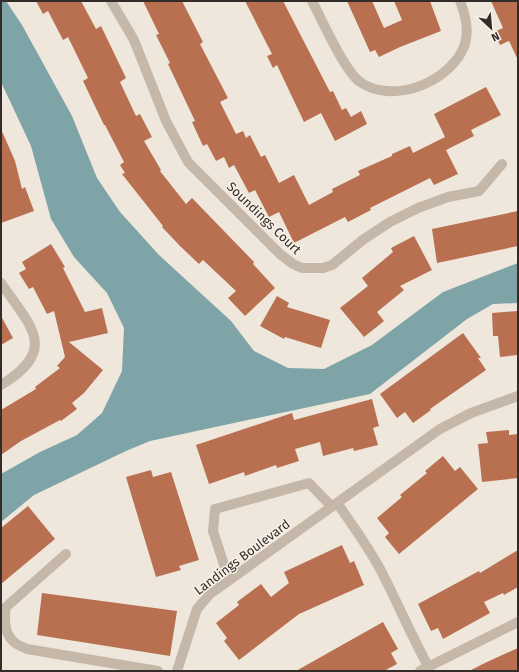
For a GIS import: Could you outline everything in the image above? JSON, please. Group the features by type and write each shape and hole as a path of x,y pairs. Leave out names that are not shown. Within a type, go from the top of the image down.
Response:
{"street":[{"name":"Soundings Court","path":"112,1 134,40 166,121 188,162 280,254 293,264 312,269 332,265 364,239 390,222 418,208 448,198 479,191 502,164"},
{"path":"312,1 343,61 359,81 380,91 401,92 427,83 450,67 462,51 466,31 464,11 460,1"},
{"path":"1,283 30,324 34,335 35,345 34,354 24,369 1,385"},
{"name":"Landings Boulevard","path":"177,671 197,609 210,594 440,429 471,413 518,396"},
{"path":"229,580 213,531 215,509 308,483 334,505 362,539 379,568 424,668 518,622"},
{"path":"66,554 6,607 4,618 7,631 12,641 27,649 158,671"}],"water":[{"path":"1,1 6,1 22,25 72,116 97,178 120,212 159,255 231,321 254,351 288,368 324,369 372,345 443,292 518,263 518,303 493,304 467,319 370,394 150,441 34,495 1,522 1,474 40,452 77,435 102,413 122,371 124,328 107,293 74,257 51,219 31,146 1,82"}],"building":[{"path":"36,1 81,1 96,29 101,26 126,78 120,82 136,116 140,114 152,137 144,141 161,170 160,171 186,204 192,198 254,262 253,264 275,288 245,316 228,298 236,291 203,260 199,264 180,246 162,227 163,226 122,174 125,173 120,165 124,162 83,81 88,78 68,37 63,40 48,11 43,14"},
{"path":"143,1 182,1 203,42 200,44 228,98 220,102 236,134 243,131 246,138 250,135 261,157 265,155 279,183 294,175 309,205 333,192 332,189 360,175 358,171 392,156 392,154 410,146 413,153 445,137 434,114 486,87 501,115 471,130 474,136 446,150 458,174 434,185 430,178 370,208 371,210 348,222 345,217 294,243 279,212 269,217 255,190 249,193 234,165 229,168 224,157 216,161 207,144 203,146 192,122 195,121 156,35 159,34"},
{"path":"245,1 283,1 330,92 333,91 342,110 346,108 351,117 361,111 367,124 335,141 321,113 304,122 277,65 273,68 267,56 272,54"},
{"path":"347,1 372,1 384,28 402,20 394,1 430,1 441,31 379,57 375,50 370,52"},
{"path":"491,1 518,1 518,60 509,41 500,45 494,32 503,28"},
{"path":"1,129 15,161 22,189 25,187 34,211 1,223"},
{"path":"518,211 518,246 437,263 432,229"},
{"path":"414,236 432,270 400,286 404,290 377,312 384,321 364,337 340,308 368,286 362,278 393,252 391,248"},
{"path":"51,244 65,267 63,268 85,312 102,308 108,333 69,342 103,370 84,393 72,403 77,409 61,421 60,420 21,441 1,455 1,410 36,389 35,387 60,368 57,366 65,357 54,311 47,314 33,287 29,289 19,273 26,269 22,262"},
{"path":"277,296 289,303 287,307 330,320 321,348 285,337 284,339 260,326"},
{"path":"518,311 518,355 500,357 498,336 493,336 492,313"},
{"path":"1,316 13,338 1,345"},
{"path":"463,333 481,358 478,358 486,370 430,409 431,410 413,423 405,412 397,418 380,394"},
{"path":"372,399 379,426 373,428 378,445 354,451 353,448 323,456 320,442 295,449 299,461 277,468 276,465 245,476 244,472 209,484 196,445 292,413 294,420"},
{"path":"509,430 509,435 518,434 518,478 482,482 478,444 488,443 486,432"},
{"path":"443,456 455,471 460,467 478,489 399,554 385,537 389,533 377,518 402,497 400,495 427,473 425,471"},
{"path":"151,470 153,477 171,472 199,560 179,566 181,570 156,577 126,477"},
{"path":"28,506 55,539 1,584 1,528"},
{"path":"342,545 350,563 354,561 364,585 299,614 239,660 224,641 227,638 216,623 239,605 237,602 261,584 271,597 289,583 284,572"},
{"path":"518,550 518,587 504,595 503,593 484,602 490,613 443,639 438,628 431,631 418,604 479,571 480,573"},
{"path":"42,593 177,611 170,656 37,635"},
{"path":"383,622 398,649 391,653 397,664 384,671 296,671"},
{"path":"518,648 518,671 469,671 487,662"}]}
